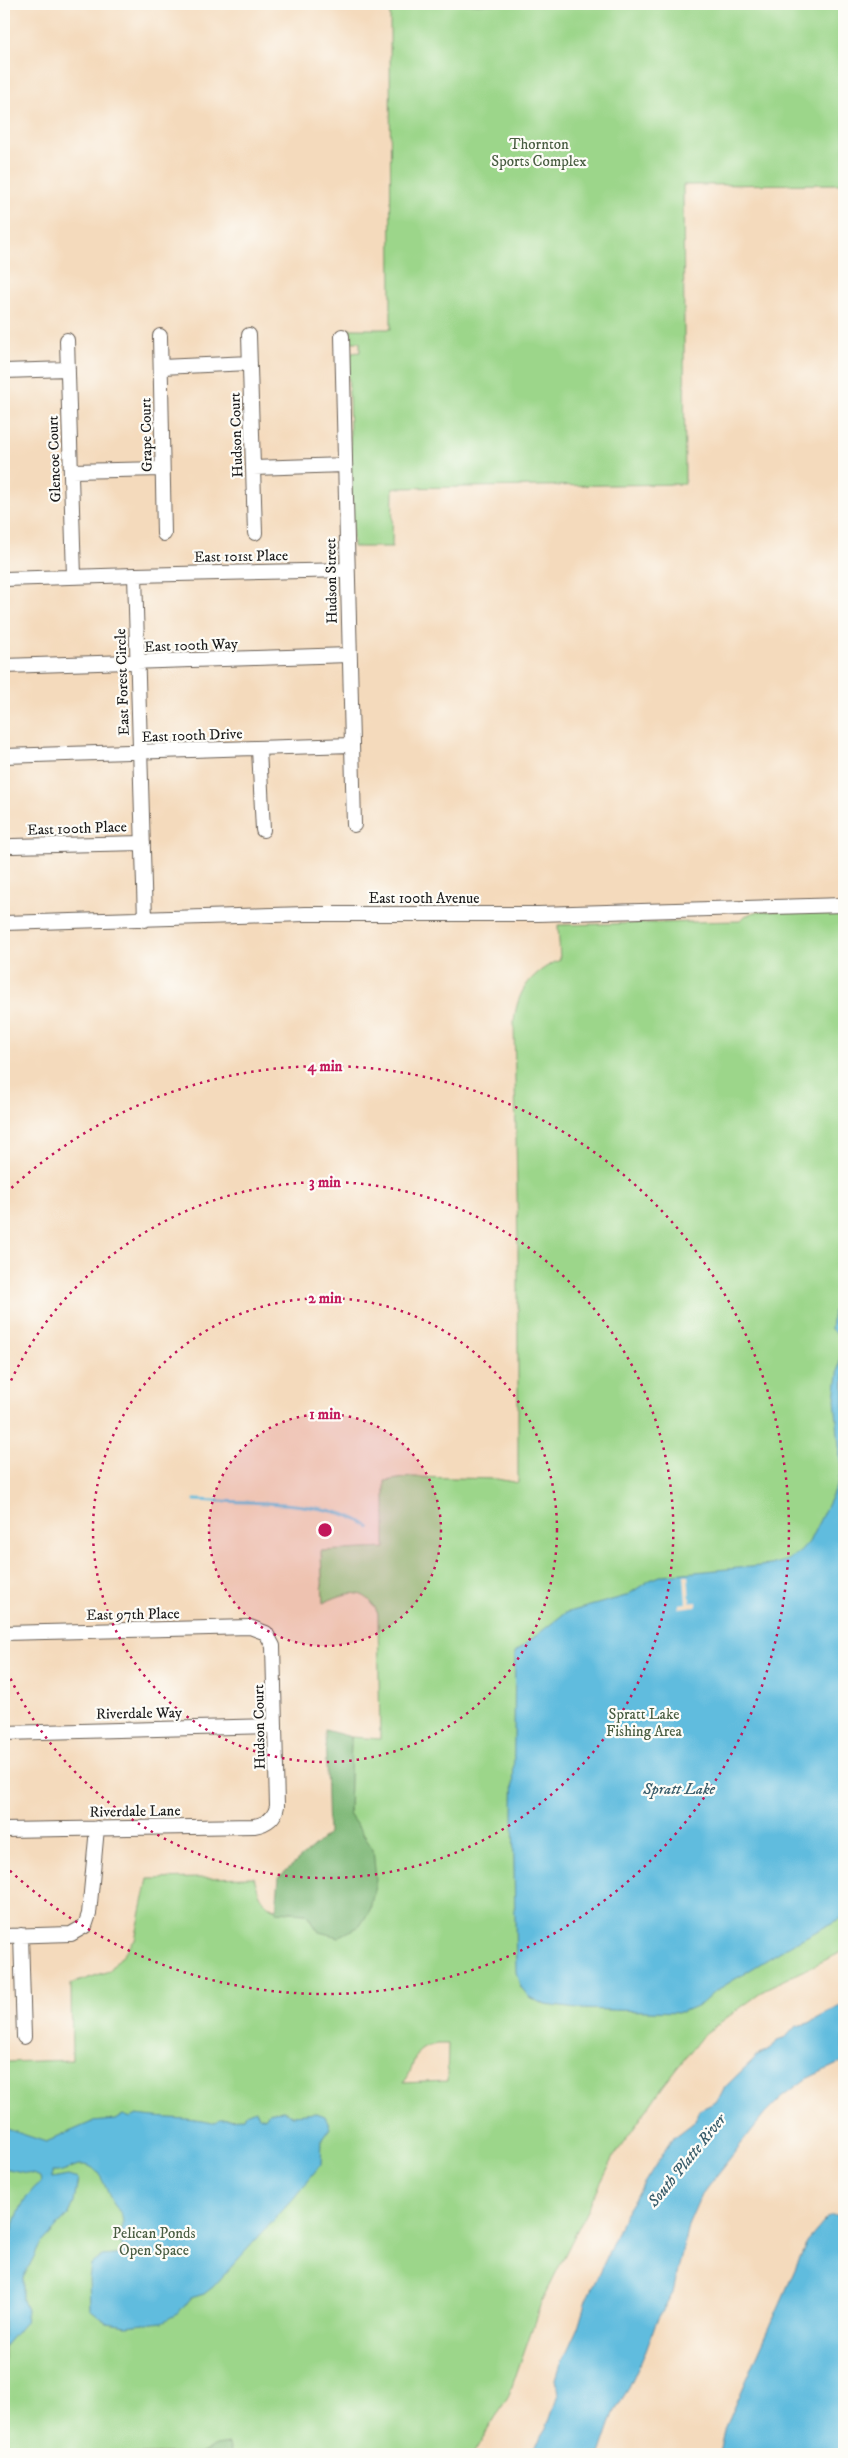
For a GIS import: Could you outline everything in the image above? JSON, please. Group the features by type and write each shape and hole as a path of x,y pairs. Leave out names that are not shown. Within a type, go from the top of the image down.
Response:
{"street":[{"name":"Hudson Court","path":"249,335 255,533"},
{"name":"Grape Court","path":"160,336 164,534"},
{"name":"Hudson Street","path":"342,336 354,825"},
{"name":"Glencoe Court","path":"67,340 74,577"},
{"path":"160,367 250,363"},
{"path":"4,371 68,369"},
{"path":"253,468 345,465"},
{"path":"71,471 162,469"},
{"name":"East 101st Place","path":"135,575 347,570"},
{"path":"4,579 135,575"},
{"name":"East Forest Circle","path":"135,575 145,920"},
{"name":"East 100th Way","path":"4,666 138,664 349,656"},
{"name":"East 100th Drive","path":"4,756 352,745"},
{"path":"259,749 262,830"},
{"name":"East 100th Place","path":"12,846 143,843"},
{"name":"East 100th Avenue","path":"4,923 306,914 538,914 844,905"},
{"name":"East 97th Place","path":"4,1634 250,1627 263,1631"},
{"name":"Hudson Court","path":"263,1631 273,1646 277,1806 275,1815 266,1822"},
{"name":"Riverdale Way","path":"4,1733 275,1726"},
{"name":"Riverdale Lane","path":"4,1830 254,1826 266,1822"},
{"path":"4,1936 70,1934 85,1926 89,1914 96,1828"},
{"path":"21,1936 24,2037"}],"green space":[{"name":"Thornton Sports Complex","path":"390,4 844,4 844,184 683,185 685,484 393,488 392,547 353,547 348,360 352,353 360,352 360,342 349,342 349,329 391,329"},
{"name":"Spratt Lake Fishing Area","path":"844,909 844,1951 769,1987 703,2035 664,2085 613,2158 541,2303 509,2395 473,2454 4,2454 4,2062 72,2060 71,1984 109,1971 135,1940 148,1879 254,1877 261,1897 266,1903 277,1910 306,1913 319,1932 366,1837 354,1825 349,1814 351,1737 380,1739 378,1614 368,1598 361,1595 347,1594 323,1603 321,1551 385,1548 385,1481 411,1477 497,1479 518,1483 518,1247 514,1022 518,1001 522,992 541,970 560,960 558,925 740,921 745,916 754,912","holes":["437,2044 448,2044 447,2081 403,2083 411,2071 414,2059 421,2050"]},
{"path":"325,1730 351,1737 349,1814 373,1849 376,1880 370,1910 360,1926 338,1937 319,1932 306,1913 276,1911 279,1877 328,1834"},
{"path":"229,2444 231,2454 200,2454 216,2446"}],"water":[{"name":"Spratt Lake","path":"844,1307 844,1917 794,1943 714,1992 701,2004 682,2012 577,2009 545,2005 529,1997 520,1986 516,1972 513,1815 515,1652 565,1613 626,1596 650,1580 663,1575 771,1565 788,1560 800,1552 809,1542 838,1483 841,1470 835,1399 842,1342 831,1329 833,1311"},
{"name":"South Platte River","path":"844,2004 844,2061 806,2079 782,2097 764,2115 701,2195 688,2225 673,2293 656,2323 646,2351 629,2388 615,2410 600,2454 530,2454 546,2429 558,2395 556,2379 560,2366 578,2327 586,2300 606,2259 624,2215 672,2139 693,2123 699,2110 712,2104 720,2097 725,2087 756,2057 771,2049 777,2040 786,2037 796,2026 809,2023"},
{"path":"255,2110 259,2116 265,2118 269,2112 283,2111 292,2115 317,2113 325,2116 330,2128 322,2139 321,2164 293,2199 213,2287 204,2294 191,2298 179,2313 162,2322 127,2326 107,2323 90,2309 89,2279 91,2264 102,2256 124,2254 119,2236 123,2220 97,2172 89,2166 80,2165 52,2172 52,2179 68,2176 78,2179 74,2203 69,2214 40,2245 23,2278 23,2300 27,2310 25,2322 4,2347 5,2282 11,2235 18,2214 28,2196 41,2182 40,2177 36,2175 4,2168 4,2128 46,2142 92,2122 115,2120 123,2115 131,2118 137,2115 213,2123 220,2119 244,2118 246,2114"},
{"path":"830,2215 844,2215 844,2454 720,2454 725,2429 807,2242"}],"pier":[{"path":"684,1575 688,1575 690,1602 697,1602 697,1606 679,1608 679,1604 686,1603"}],"waterway":[{"path":"195,1500 287,1504 312,1507 355,1519 370,1528"}],"park label":[{"name":"Pelican Ponds Open Space","path":"154,2242"}]}
